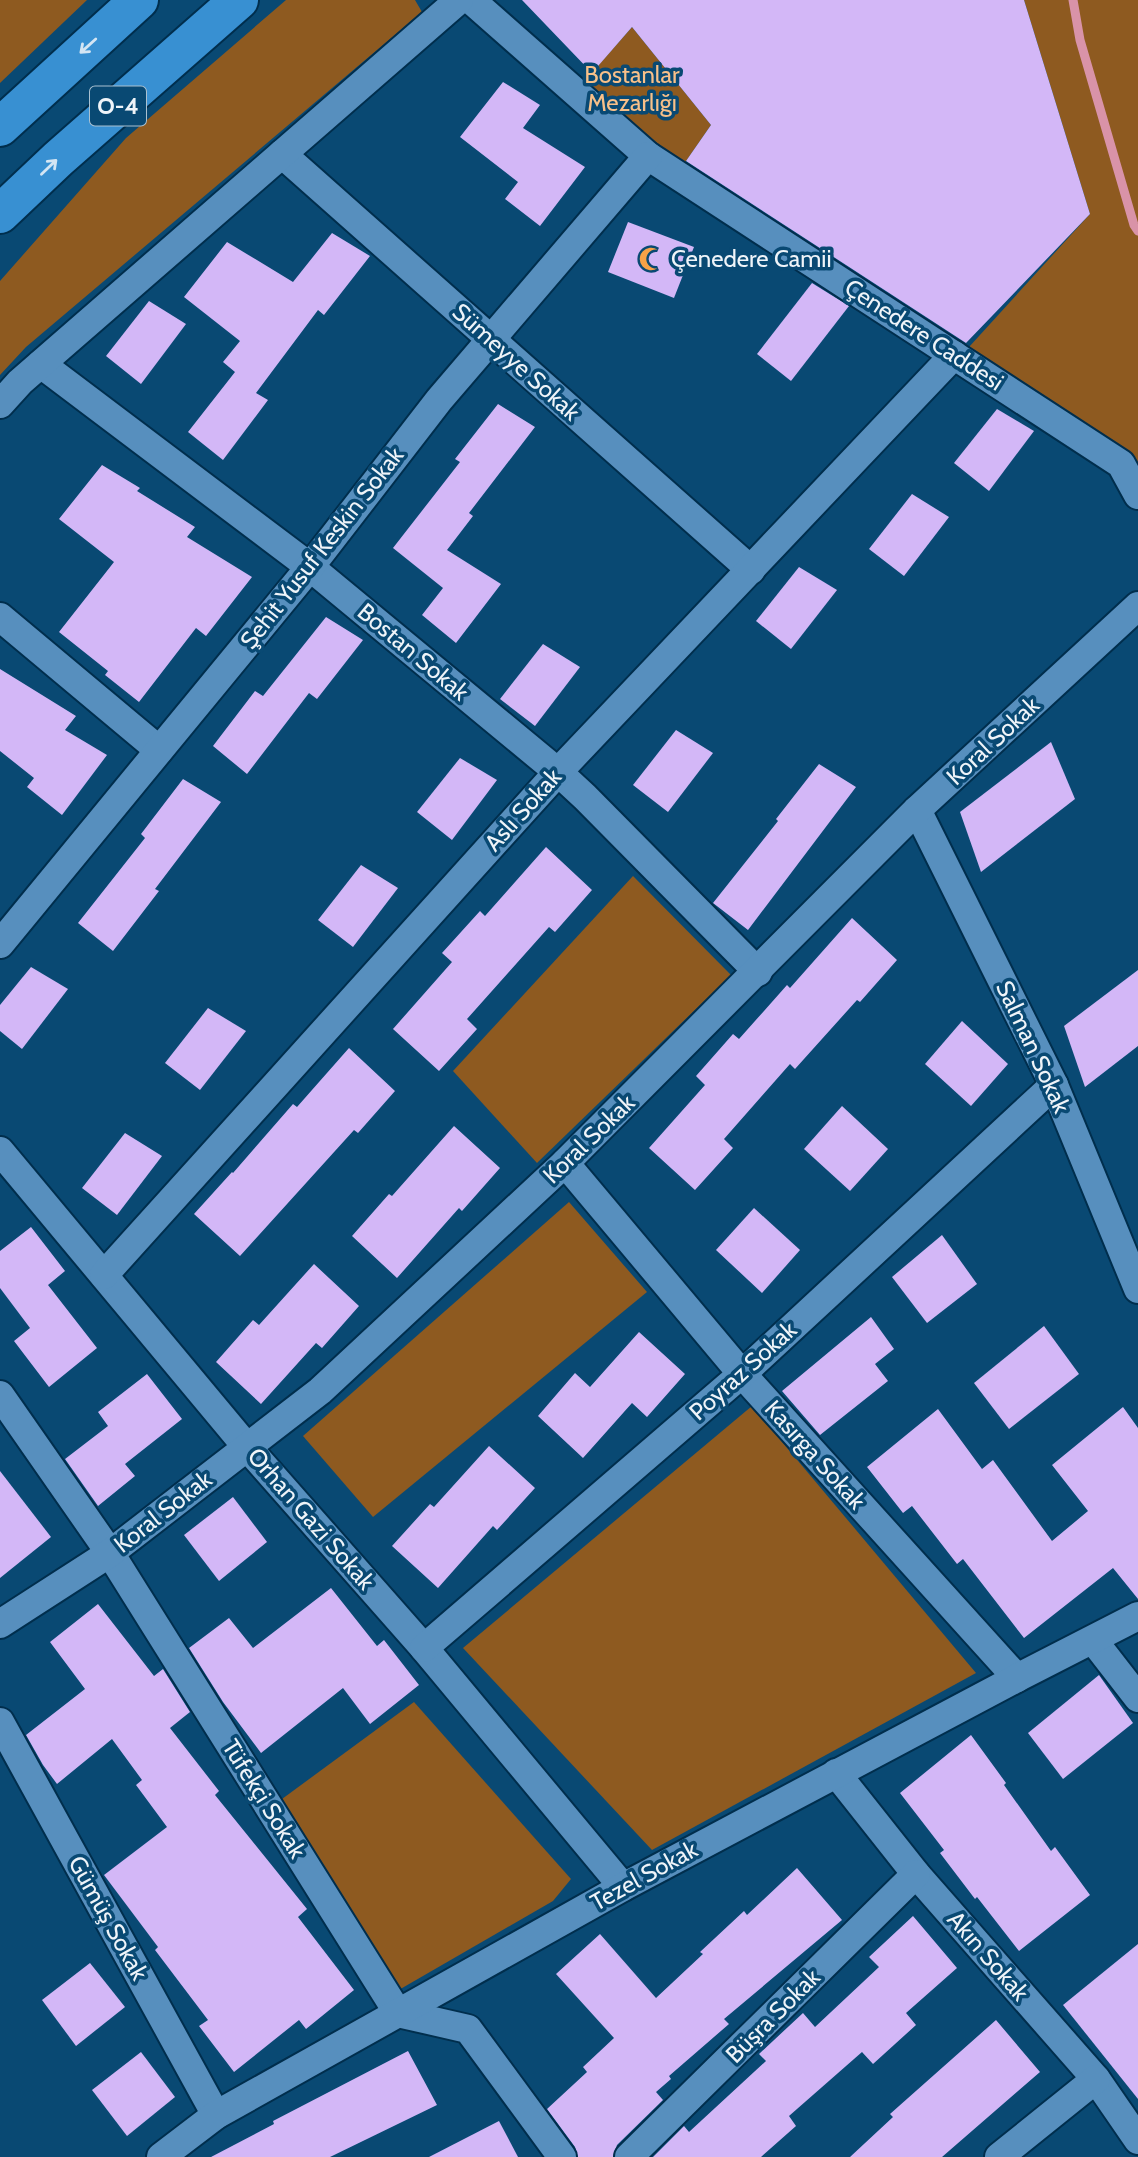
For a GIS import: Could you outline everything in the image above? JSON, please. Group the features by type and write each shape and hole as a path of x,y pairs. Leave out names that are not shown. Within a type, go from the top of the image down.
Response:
{"highway":[{"name":"O-4","path":"0,127 139,0"},
{"name":"O-4","path":"0,214 58,159 239,0"}],"street":[{"path":"0,404 20,382 460,0"},
{"name":"Çenedere Caddesi","path":"471,0 648,156 1121,464 1138,495"},
{"name":"Sümeyye Sokak","path":"282,154 751,570"},
{"name":"Şehit Yusuf Keskin Sokak","path":"0,944 310,567 439,400 648,156"},
{"name":"Aslı Sokak","path":"104,1275 558,772 954,355"},
{"name":"Bostan Sokak","path":"41,365 310,567 558,772 758,972"},
{"name":"Koral Sokak","path":"0,1624 110,1553 320,1391 565,1163 918,810 1138,606"},
{"path":"0,617 159,750"},
{"name":"Salman Sokak","path":"918,810 1054,1085 1138,1289"},
{"name":"Poyraz Sokak","path":"424,1648 742,1374 1054,1085"},
{"name":"Orhan Gazi Sokak","path":"0,1151 246,1446 424,1648 623,1887"},
{"name":"Kasırga Sokak","path":"565,1163 742,1374 1017,1678"},
{"name":"Tüfekçi Sokak","path":"0,1395 110,1553 398,2013"},
{"name":"Tezel Sokak","path":"161,2157 216,2115 623,1887 1138,1616"},
{"path":"1093,1640 1138,1698"},
{"name":"Gümüş Sokak","path":"0,1722 216,2115"},
{"name":"Akın Sokak","path":"836,1773 916,1874 1096,2079 1138,2140"},
{"name":"Büşra Sokak","path":"629,2157 916,1874"},
{"path":"398,2013 468,2029 562,2157"},
{"path":"999,2157 1096,2079"}],"green space":[{"path":"0,0 87,0 0,83"},
{"path":"286,0 415,0 422,12 26,347 0,375 0,281 126,138"},
{"path":"1024,0 1138,0 1138,495 1121,464 959,358 1090,214"},
{"name":"Bostanlar Mezarlığı","path":"632,27 711,125 677,174 575,92"},
{"path":"633,876 731,975 537,1163 453,1071"},
{"path":"569,1202 647,1292 373,1517 303,1436"},
{"path":"752,1406 976,1673 652,1850 463,1648"},
{"path":"414,1702 571,1879 553,1901 397,1991 282,1799"}],"building":[{"path":"522,0 1024,0 1090,214 966,343 686,161 711,125 632,27 592,73"},
{"path":"503,82 540,105 523,128 585,167 540,226 505,199 518,182 460,137"},
{"name":"Çenedere Camii","path":"628,222 694,247 674,298 608,272"},
{"path":"332,233 370,256 324,315 318,310 256,393 268,400 223,460 188,432 235,372 223,362 240,341 184,297 227,242 293,282"},
{"path":"812,283 849,306 791,381 757,354"},
{"path":"149,301 186,324 141,384 106,356"},
{"path":"498,404 535,427 469,513 473,516 447,550 501,584 456,643 422,615 443,588 393,548 460,462 455,459"},
{"path":"997,409 1034,431 989,491 954,463"},
{"path":"102,465 140,488 137,491 195,527 187,537 252,577 206,636 196,628 139,702 105,675 108,671 59,632 114,562 59,519"},
{"path":"912,494 949,517 904,576 869,549"},
{"path":"799,567 837,590 791,649 756,621"},
{"path":"326,617 363,640 317,699 309,693 247,774 213,746 255,691 263,696"},
{"path":"543,644 580,667 535,726 500,699"},
{"path":"0,669 76,716 65,730 107,755 62,815 27,787 34,778 0,751"},
{"path":"676,730 713,753 668,812 633,785"},
{"path":"1051,742 1075,799 981,872 960,812"},
{"path":"460,758 497,780 452,840 417,812"},
{"path":"819,764 856,787 748,930 713,903"},
{"path":"183,779 221,802 155,889 159,891 113,951 78,923 145,838 141,834"},
{"path":"546,847 592,890 555,932 549,927 467,1019 477,1029 439,1071 393,1029 452,962 442,953 480,911 485,916"},
{"path":"361,865 398,888 353,947 318,920"},
{"path":"852,918 897,960 795,1069 790,1064 724,1139 733,1148 695,1190 649,1148 705,1085 696,1076 733,1034 739,1039 787,985 790,988"},
{"path":"31,967 68,989 22,1049 0,1031 0,1005"},
{"path":"1138,970 1138,1046 1085,1087 1064,1026"},
{"path":"208,1008 246,1031 200,1090 165,1063"},
{"path":"962,1021 1008,1064 971,1106 925,1064"},
{"path":"349,1048 395,1091 358,1133 354,1130 240,1256 194,1214 293,1104 297,1107"},
{"path":"842,1106 888,1149 850,1191 804,1149"},
{"path":"454,1126 500,1168 462,1211 459,1208 397,1278 352,1236 389,1194 392,1196"},
{"path":"125,1133 162,1156 117,1215 82,1188"},
{"path":"754,1208 800,1250 762,1293 716,1250"},
{"path":"31,1227 65,1271 48,1285 97,1348 49,1387 14,1341 30,1328 0,1288 0,1251"},
{"path":"942,1235 977,1284 927,1323 892,1277"},
{"path":"314,1264 359,1306 322,1348 316,1343 261,1404 216,1362 253,1320 259,1325"},
{"path":"871,1317 894,1349 875,1364 888,1381 820,1435 782,1391"},
{"path":"1044,1326 1079,1374 1009,1429 974,1383"},
{"path":"639,1332 685,1374 647,1417 632,1403 583,1458 538,1416 575,1373 590,1387"},
{"path":"147,1374 182,1419 125,1464 135,1476 98,1506 65,1459 108,1426 98,1412"},
{"path":"1123,1407 1138,1428 1138,1599 1113,1568 1024,1638 963,1559 957,1564 912,1506 903,1513 867,1467 938,1409 982,1469 993,1460 1052,1541 1088,1511 1052,1465"},
{"path":"489,1446 535,1488 497,1530 493,1526 438,1588 392,1546 430,1504 434,1507"},
{"path":"0,1471 51,1537 0,1578"},
{"path":"233,1497 267,1542 219,1581 184,1535"},
{"path":"331,1588 377,1646 384,1640 419,1685 370,1724 343,1688 261,1753 223,1702 189,1648 229,1618 253,1648"},
{"path":"98,1604 154,1676 163,1669 190,1712 170,1728 219,1791 215,1795 307,1909 298,1917 354,1990 306,2029 299,2020 234,2072 199,2026 208,2020 155,1950 158,1947 104,1875 167,1827 136,1785 142,1780 112,1739 57,1784 26,1735 85,1689 50,1642"},
{"path":"1099,1675 1133,1723 1063,1779 1028,1733"},
{"path":"971,1735 1051,1851 1055,1847 1090,1895 1019,1951 940,1853 944,1850 900,1793"},
{"path":"797,1868 842,1920 724,2019 729,2024 669,2076 671,2079 656,2092 663,2100 617,2145 613,2157 578,2157 575,2147 547,2109 587,2072 583,2067 614,2038 556,1974 600,1934 656,1998 744,1911 747,1915"},
{"path":"913,1916 957,1968 906,2013 916,2025 873,2064 862,2052 789,2116 796,2126 761,2157 653,2157 684,2126 689,2132 766,2061 759,2054 803,2013 815,2027 879,1967 869,1957"},
{"path":"1138,1944 1138,2099 1063,2005"},
{"path":"90,1963 125,2007 76,2046 42,2000"},
{"path":"996,2020 1040,2072 942,2157 850,2157 893,2117 890,2114"},
{"path":"408,2051 437,2105 330,2157 211,2157 274,2124 273,2121"},
{"path":"141,2052 175,2097 127,2136 92,2090"},
{"path":"499,2121 518,2157 429,2157"}],"waterway":[{"path":"1073,0 1080,40 1138,231"}],"place":[{"name":"Çenedere Camii","path":"651,259"}]}
